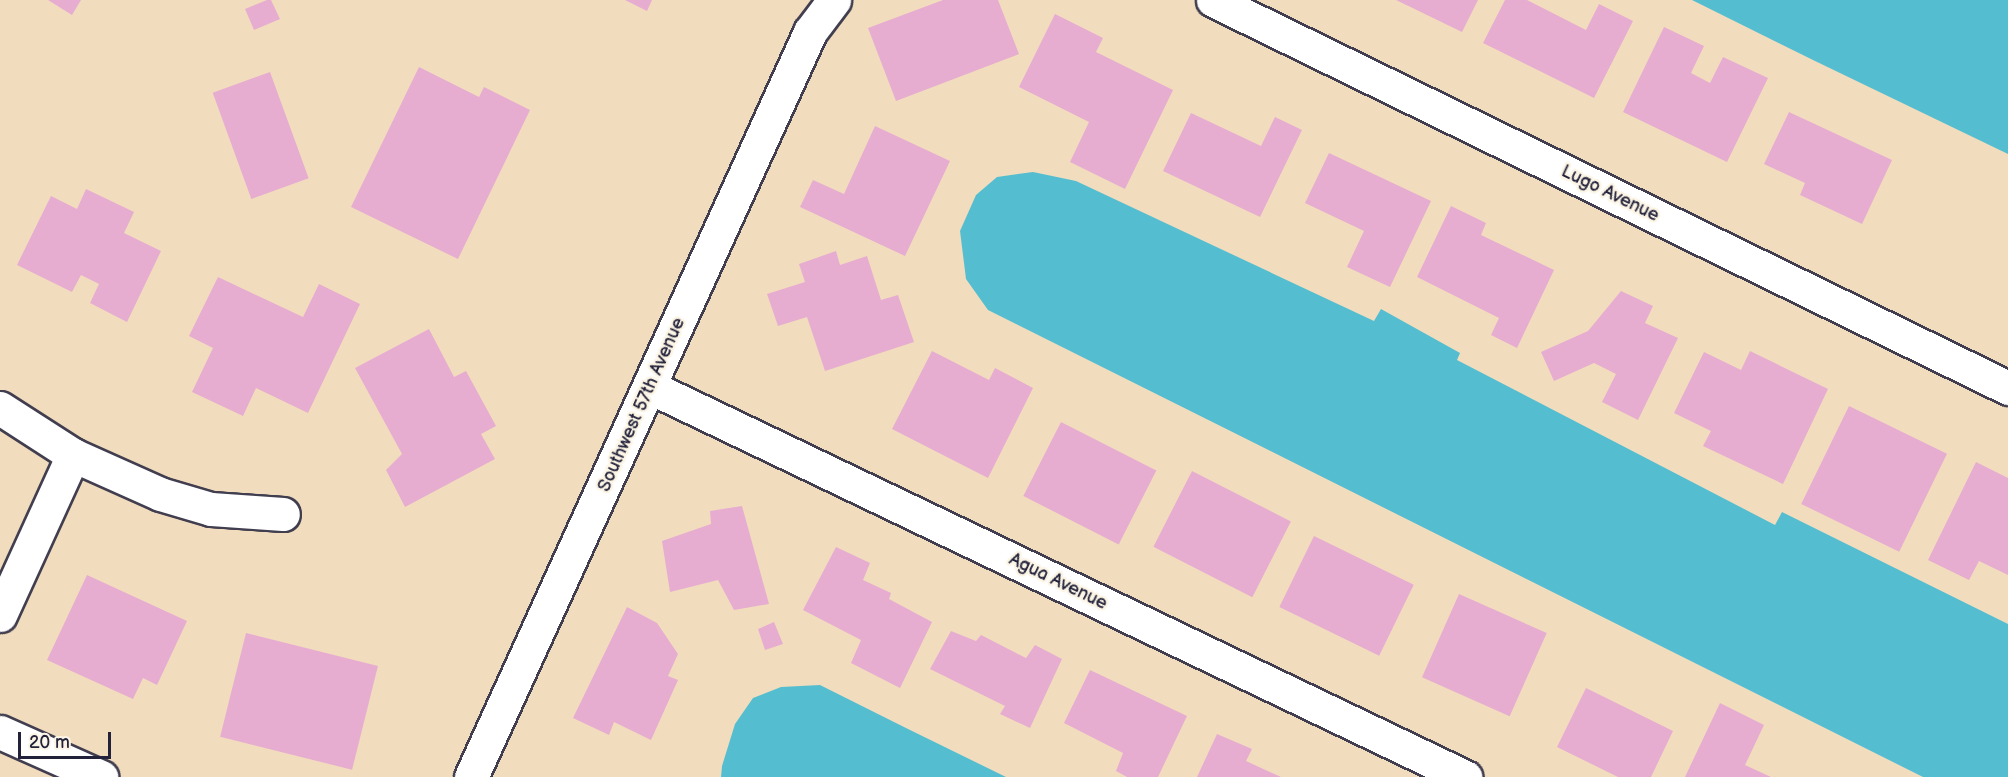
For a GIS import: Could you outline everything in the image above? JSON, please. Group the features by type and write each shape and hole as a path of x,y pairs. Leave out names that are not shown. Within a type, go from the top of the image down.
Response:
{"street":[{"name":"Southwest 57th Avenue","path":"810,0 810,32"},
{"name":"Southwest 57th Avenue","path":"471,777 810,32 834,0"},
{"name":"Lugo Avenue","path":"1213,0 2008,388"},
{"name":"Agua Avenue","path":"650,387 1465,777"},
{"path":"0,408 73,455 185,503 211,509 282,514"},
{"path":"0,615 73,455"},
{"path":"0,732 101,777"}],"water":[{"path":"1692,0 2008,0 2008,154 1813,60"},
{"path":"1033,172 1076,181 1374,321 1381,309 1460,353 1457,360 1775,525 1782,512 2008,624 2008,777 1923,777 988,310 966,279 960,231 976,195 997,177"},
{"path":"820,685 1006,777 721,777 722,766 735,724 753,698 781,687"}],"building":[{"path":"48,0 81,0 72,15"},
{"path":"271,0 280,19 254,30 245,9"},
{"path":"625,0 652,0 647,11"},
{"path":"943,0 998,0 1019,54 896,101 868,28"},
{"path":"1396,0 1478,0 1462,32"},
{"path":"1505,0 1527,0 1586,30 1599,4 1633,21 1594,98 1483,43"},
{"path":"1055,14 1103,38 1096,52 1173,90 1125,189 1070,162 1089,122 1019,87"},
{"path":"1664,27 1704,46 1691,73 1710,83 1723,57 1768,78 1727,162 1623,112"},
{"path":"419,67 479,97 484,87 530,110 458,259 351,207"},
{"path":"270,72 309,178 251,199 213,93"},
{"path":"1789,112 1892,160 1862,224 1800,195 1805,183 1764,164"},
{"path":"1191,113 1261,146 1275,117 1302,130 1260,217 1163,171"},
{"path":"875,126 950,161 905,256 800,207 813,180 844,194"},
{"path":"1329,153 1431,201 1390,287 1347,267 1364,231 1305,203"},
{"path":"86,189 134,212 124,233 161,251 127,322 90,303 99,284 81,275 72,292 17,265 51,196 77,209"},
{"path":"1451,206 1486,223 1481,235 1554,270 1517,348 1491,335 1499,318 1417,277"},
{"path":"836,251 840,265 867,256 881,300 898,295 914,342 825,371 807,317 778,326 767,294 805,282 799,264"},
{"path":"218,277 303,317 319,284 360,304 308,413 256,388 243,416 192,392 213,348 189,336"},
{"path":"1621,291 1653,306 1645,323 1678,338 1638,420 1602,402 1616,374 1594,363 1554,381 1541,352 1588,331"},
{"path":"429,329 454,377 466,371 496,426 481,434 495,459 405,507 386,470 402,454 355,368"},
{"path":"932,351 989,380 995,368 1033,388 988,478 892,429"},
{"path":"1750,351 1828,389 1783,484 1703,446 1711,431 1674,413 1704,352 1741,370"},
{"path":"1849,406 1947,454 1899,552 1801,504"},
{"path":"1061,422 1156,471 1119,545 1023,496"},
{"path":"1976,462 2008,478 2008,575 1979,561 1969,580 1928,560"},
{"path":"1192,471 1291,521 1252,597 1153,547"},
{"path":"742,506 769,604 734,610 718,580 670,592 662,541 711,524 710,511"},
{"path":"1314,536 1414,585 1379,656 1279,607"},
{"path":"836,547 870,563 863,580 891,593 889,599 932,622 900,688 851,663 861,640 803,610"},
{"path":"87,575 187,621 157,685 143,678 133,699 47,660"},
{"path":"1459,594 1547,633 1510,716 1422,677"},
{"path":"627,607 657,623 678,654 668,676 678,680 651,740 614,722 609,735 573,718"},
{"path":"774,622 783,644 765,650 758,629"},
{"path":"951,631 976,641 981,635 1026,658 1035,645 1062,659 1030,728 1000,714 1005,706 930,669"},
{"path":"246,633 378,666 352,770 220,737"},
{"path":"1090,670 1187,716 1158,777 1127,777 1116,771 1123,753 1064,723"},
{"path":"1586,688 1673,731 1651,777 1618,777 1557,747"},
{"path":"1720,703 1764,725 1745,765 1771,777 1685,777"},
{"path":"1217,734 1252,749 1246,761 1281,777 1197,777"}]}
